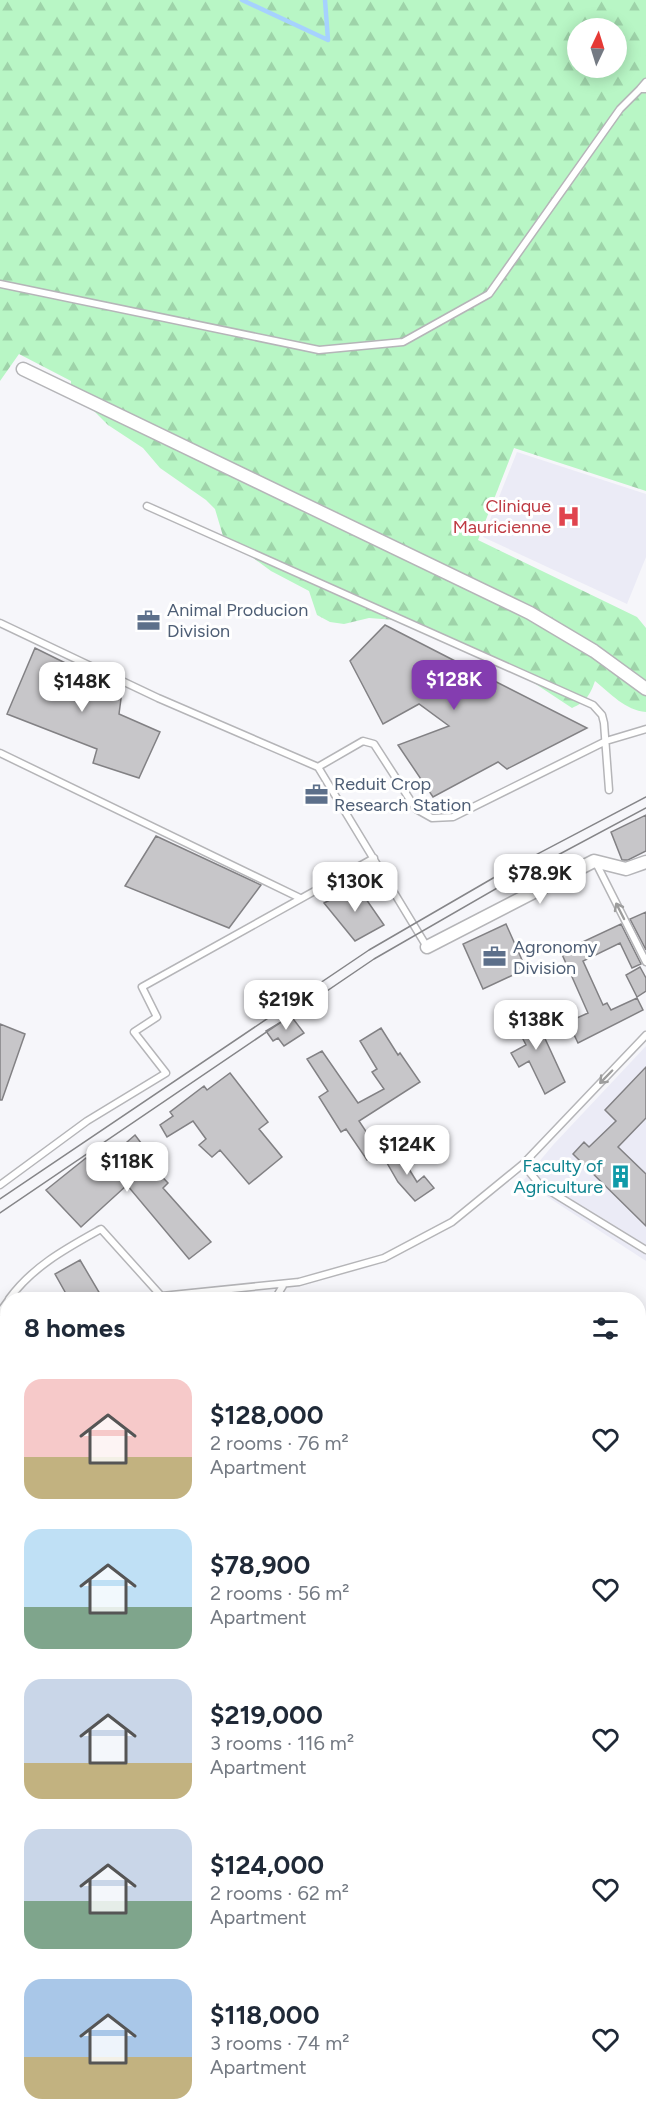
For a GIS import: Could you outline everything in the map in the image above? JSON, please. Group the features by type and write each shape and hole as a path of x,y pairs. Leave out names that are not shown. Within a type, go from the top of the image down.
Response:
{"street":[{"path":"23,369 530,614 594,651 646,688"},
{"path":"427,947 594,861 626,869 646,862"}],"lane":[{"path":"0,284 319,350 403,342 489,294 620,109 643,89 646,82"},
{"path":"147,506 593,705 602,715 609,790"},
{"path":"0,623 158,698 318,767 427,947"},
{"path":"318,767 363,741 374,744 416,810 432,818 453,817 606,741 646,729"},
{"path":"0,753 300,897"},
{"path":"0,1185 87,1121 166,1073 134,1032 157,1017 142,987 300,897 374,858"},
{"path":"594,861 646,962"},
{"path":"210,1292 299,1282 384,1258 452,1222 523,1164 646,1035"},
{"path":"523,1164 540,1185 646,1250"},
{"path":"14,1292 53,1256 101,1229 158,1292"},
{"path":"279,1292 284,1284"}],"shaded area":[{"name":"Clinique Mauricienne","path":"517,452 646,494 646,557 627,604 483,537"},
{"path":"646,1046 646,1261 523,1181 553,1145"}],"green space":[{"path":"0,0 646,0 646,491 514,448 478,540 637,617 646,628 646,712 625,705 595,681 587,698 572,708 528,679 395,620 369,618 344,624 330,622 317,615 309,591 271,571 223,536 215,509 206,500 160,468 143,448 108,425 71,388 71,381 19,354 0,381"}],"building":[{"path":"385,625 587,728 507,769 498,762 433,797 398,745 449,726 419,704 383,724 350,661"},
{"path":"35,648 122,691 119,714 160,732 139,778 93,763 97,749 7,714"},
{"path":"646,815 646,851 628,860 622,860 611,832"},
{"path":"156,836 261,885 229,928 125,886"},
{"path":"357,886 384,925 355,941 324,903"},
{"path":"646,912 646,950 630,919"},
{"name":"Agronomy Division","path":"506,924 526,969 483,989 463,944"},
{"path":"621,924 641,964 632,968 620,943 583,961 603,1005 607,1003 611,1010 637,998 643,1010 578,1043 568,1022 588,1013 561,952"},
{"path":"640,967 646,978 646,991 637,997 626,975"},
{"path":"530,1006 565,1082 545,1094 529,1061 519,1067 511,1053 526,1045 511,1016"},
{"path":"291,1016 304,1033 284,1046 278,1038 273,1041 266,1031"},
{"path":"0,1024 25,1034 2,1100 0,1100"},
{"path":"381,1028 398,1055 400,1053 420,1082 359,1121 379,1151 367,1160 346,1129 341,1132 319,1097 328,1091 307,1059 322,1051 358,1103 384,1089 372,1072 377,1069 360,1041"},
{"name":"Faculty of Agriculture","path":"646,1067 646,1118 618,1147 646,1174 646,1226 573,1154 584,1142 589,1147 616,1121 605,1110"},
{"path":"230,1073 268,1122 259,1129 282,1157 249,1184 220,1150 212,1157 199,1145 206,1139 193,1121 167,1137 160,1125 173,1116 170,1112 204,1086 207,1090"},
{"path":"135,1135 157,1164 153,1167 168,1183 163,1188 211,1242 189,1259 127,1185 81,1227 46,1190 86,1158 96,1169"},
{"path":"396,1148 417,1182 424,1176 434,1188 415,1201 398,1182 383,1156"},
{"path":"80,1260 99,1292 65,1292 55,1274"}],"waterway":[{"path":"242,0 328,40 325,0"}],"tram line":[{"path":"0,1199 369,950 507,870 646,797"},
{"path":"0,1213 374,959 513,879 646,808"}],"place":[{"name":"Clinique Mauricienne","path":"569,516"},
{"name":"Animal Producion Division","path":"149,620"},
{"name":"Reduit Crop Research Station","path":"316,794"},
{"name":"Agronomy Division","path":"495,957"},
{"name":"Faculty of Agriculture","path":"621,1176"}]}
